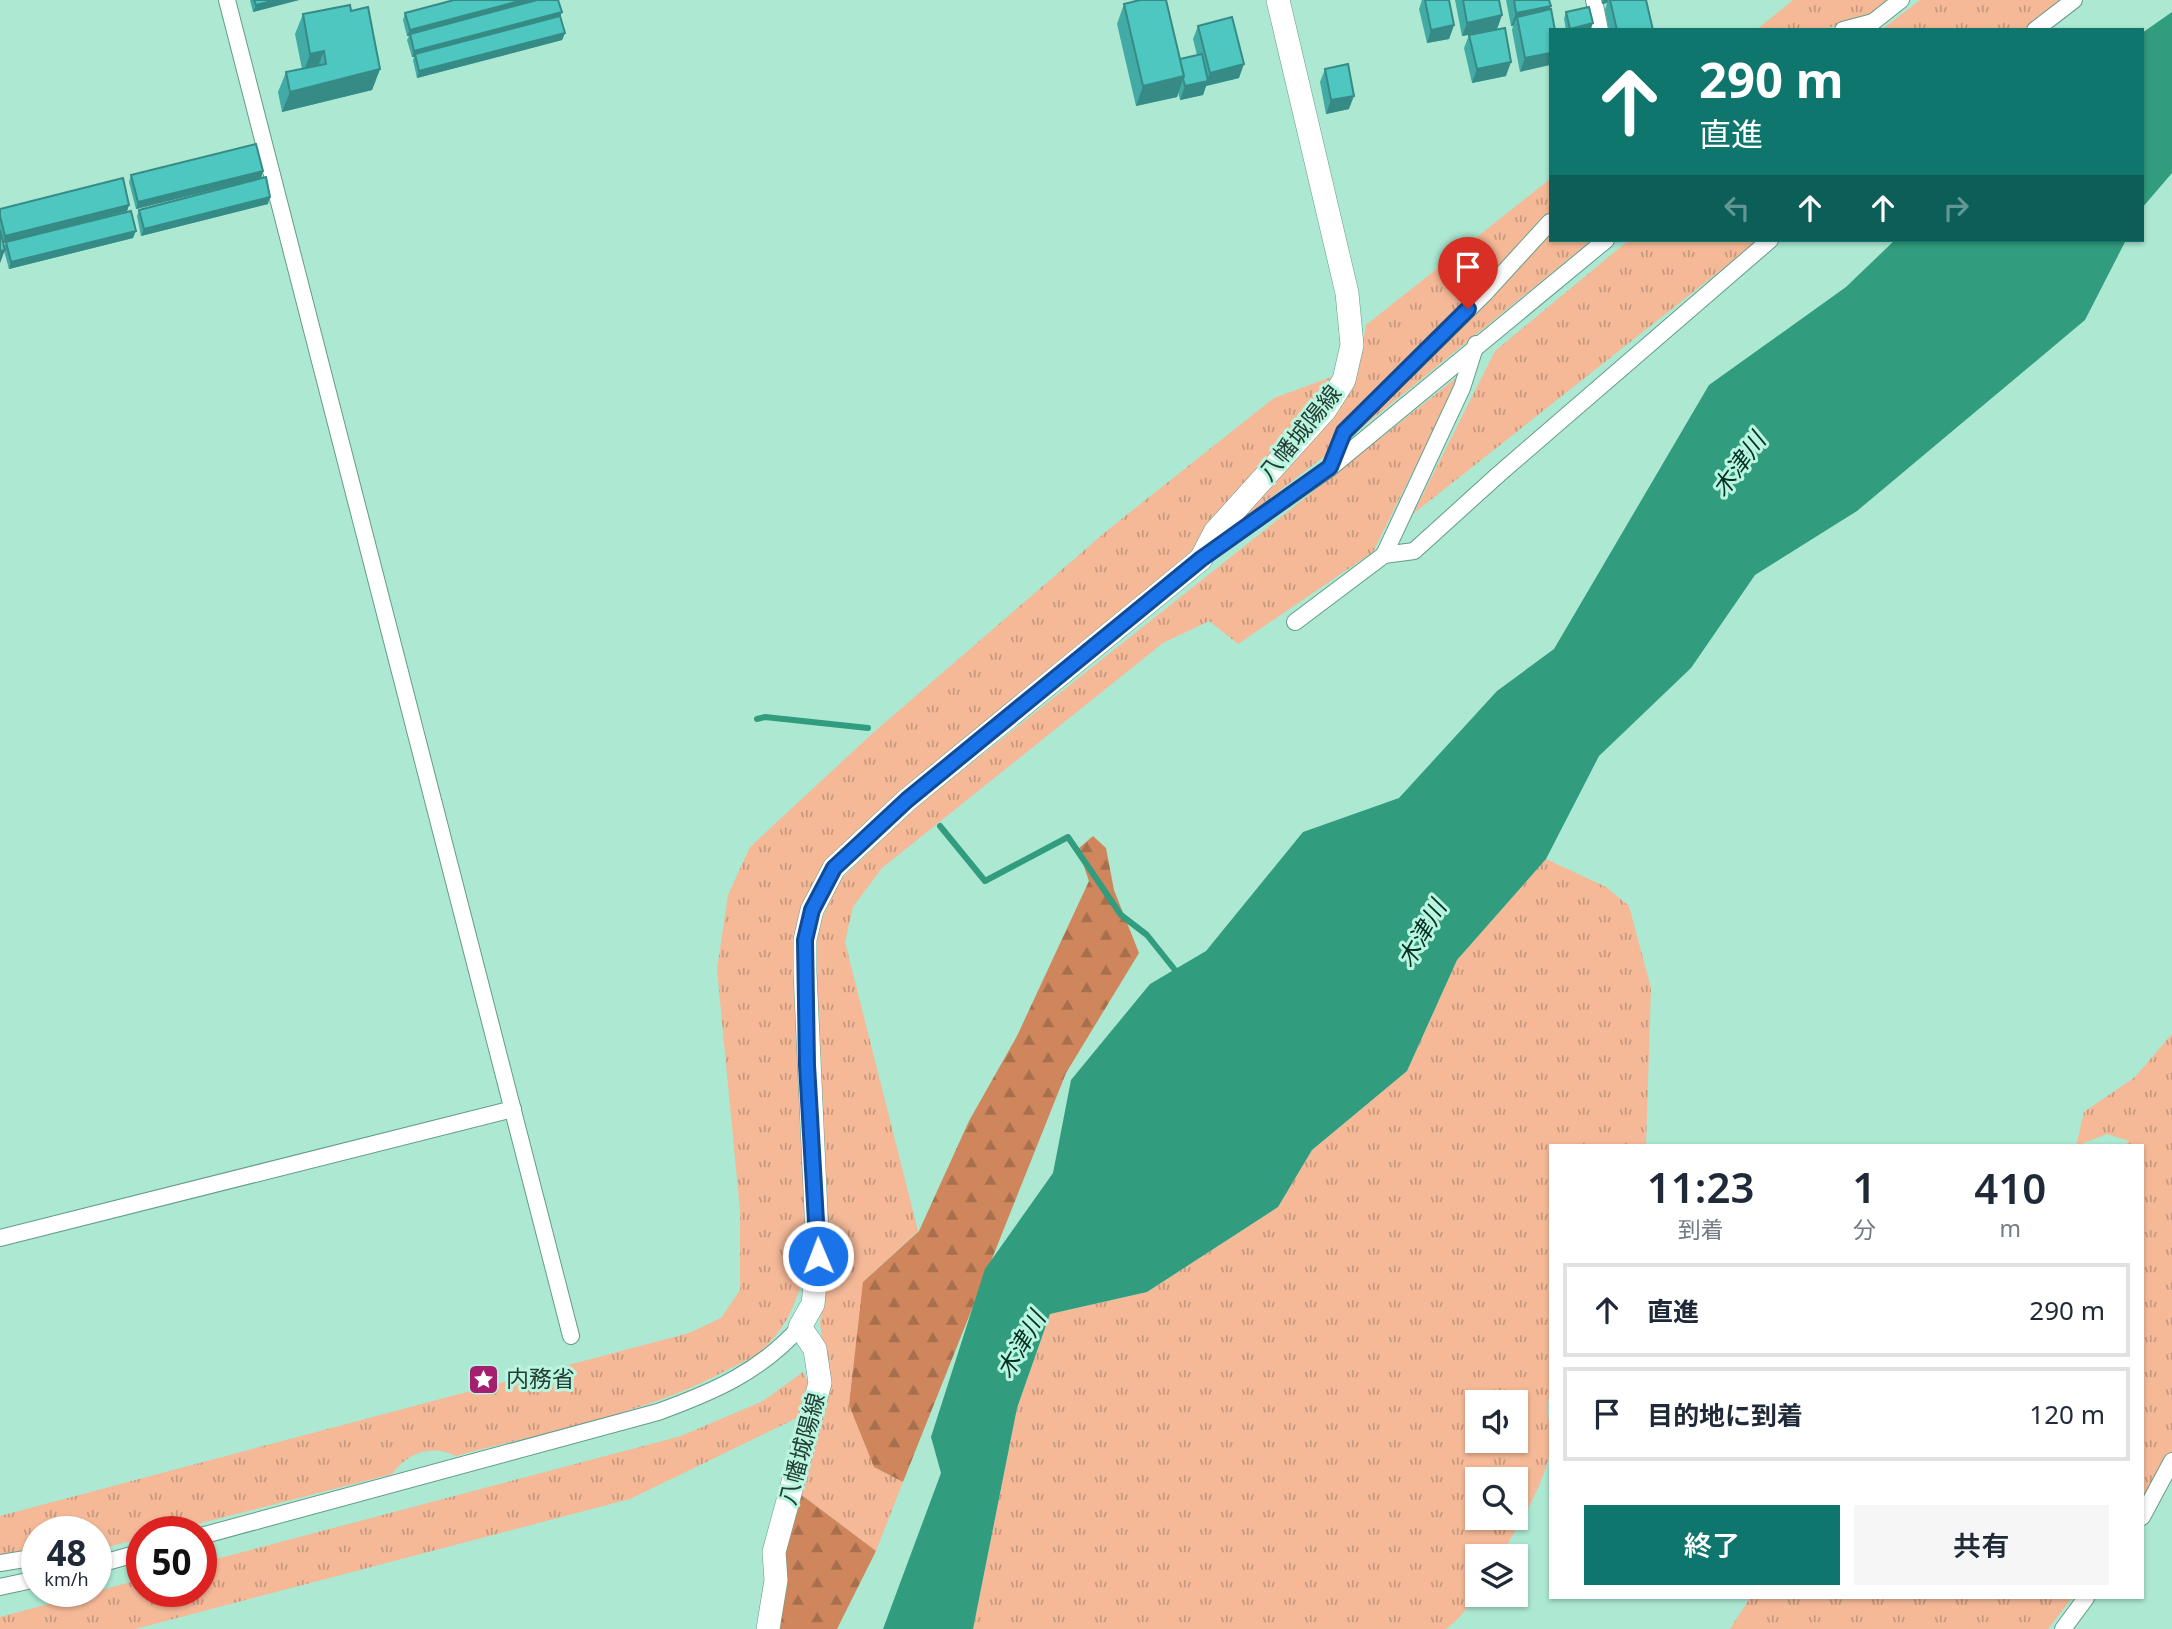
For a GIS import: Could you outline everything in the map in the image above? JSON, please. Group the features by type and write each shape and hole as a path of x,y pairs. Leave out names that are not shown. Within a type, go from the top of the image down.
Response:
{"main road":[{"name":"八幡城陽線","path":"768,1629 776,1580 774,1552 820,1383 815,1349 800,1327 813,1304 818,1256 805,986 805,940 812,910 834,868 907,800 1201,559 1215,532 1325,410 1344,380 1352,345 1348,293 1278,0"}],"street":[{"path":"227,0 571,1336"},
{"path":"1594,0 1600,28"},
{"path":"1868,26 1902,0"},
{"path":"2038,28 2074,0"},
{"path":"1330,467 1344,432 1485,293 1549,223"},
{"path":"1201,559 1330,467 1476,344 1604,242"},
{"path":"1384,555 1414,551 1768,242"},
{"path":"1295,622 1384,555 1462,388 1476,344"},
{"path":"0,1238 513,1109"},
{"path":"217,1532 658,1412 716,1390 754,1369 779,1350 800,1327"},
{"path":"2144,1513 2172,1461"},
{"path":"0,1563 21,1560"},
{"path":"0,1587 21,1582"},
{"path":"2063,1629 2085,1599"}],"green space":[{"path":"1793,0 1889,0 1864,19 1828,28 1758,28"},
{"path":"1920,0 2061,0 2026,28 1884,28"},
{"path":"1549,180 1549,242 1590,242 1360,429 1235,525 1359,366 1366,325"},
{"path":"1627,242 1756,242 1413,514 1495,351"},
{"path":"1461,374 1373,552 1238,644 1209,621 1163,643 882,868 853,907 845,942 918,1231 863,1282 874,1467 903,1482 876,1551 799,1493 827,1373 820,1324 828,1258 812,957 816,934 837,883 915,808"},
{"path":"1337,375 1302,427 1159,587 906,792 802,920 807,1261 791,1311 768,1344 751,1358 694,1386 594,1421 456,1456 447,1452 421,1452 405,1460 392,1474 217,1519 217,1516 126,1516 126,1542 112,1546 112,1516 21,1516 21,1554 0,1557 0,1516 689,1333 721,1318 740,1290 740,1211 717,969 728,895 750,847 874,732 1109,529 1274,398"},
{"path":"1093,836 1106,848 1114,890 1139,953 1066,1073 903,1482 874,1467 849,1405 863,1282 919,1231 969,1121 1017,1036 1089,881 1078,849"},
{"path":"1546,859 1606,887 1629,906 1651,988 1646,1144 1549,1144 1549,1456 1528,1507 1528,1467 1465,1467 1465,1530 1515,1530 1507,1544 1465,1544 1465,1607 1468,1607 1456,1621 1446,1629 973,1629 1017,1408 1050,1314 1147,1292 1278,1207 1312,1150 1407,1071 1457,960"},
{"path":"2172,1034 2172,1450 2144,1499 2144,1144 2126,1144 2129,1141 2107,1134 2076,1144 2084,1112 2135,1077"},
{"path":"803,1372 808,1389 797,1418 630,1499 135,1629 0,1629 0,1617 37,1607 112,1607 112,1587 126,1583 126,1607 217,1607 217,1559 681,1436 763,1401"},
{"path":"799,1493 876,1551 837,1629 778,1629 779,1550"},
{"path":"1749,1599 2071,1599 2048,1629 1730,1629"}],"water":[{"path":"2172,12 2172,173 2144,206 2144,32"},
{"name":"木津川","path":"1893,242 2125,242 2085,320 1857,511 1755,575 1691,668 1599,756 1546,859 1457,960 1407,1071 1312,1150 1278,1207 1147,1292 1050,1314 1017,1408 973,1629 883,1629 941,1473 931,1437 985,1269 1053,1173 1071,1080 1150,984 1206,951 1303,832 1399,798 1497,691 1554,649 1709,385 1846,287"}],"building":[{"path":"254,0 276,0 256,5"},
{"path":"454,0 523,0 410,30 405,13"},
{"path":"537,0 558,0 562,12 414,51 410,34"},
{"path":"1140,0 1166,0 1184,76 1143,86 1124,4"},
{"path":"1425,0 1449,0 1454,25 1431,30"},
{"path":"1463,0 1499,0 1502,15 1467,23"},
{"path":"1514,0 1549,0 1551,6 1516,13"},
{"path":"1610,0 1646,0 1653,28 1617,28"},
{"path":"350,5 351,11 368,7 380,69 290,92 286,72 326,64 324,51 310,54 303,14"},
{"path":"1589,7 1593,23 1570,28 1566,12"},
{"path":"1551,9 1555,28 1549,28 1549,53 1525,58 1517,17"},
{"path":"560,16 565,33 419,71 415,54"},
{"path":"1232,17 1244,64 1210,73 1198,26"},
{"path":"1505,28 1511,62 1477,69 1469,35"},
{"path":"1202,54 1208,81 1185,86 1180,59"},
{"path":"1348,64 1354,96 1331,100 1325,69"},
{"path":"256,144 263,171 138,202 131,175"},
{"path":"266,177 270,197 144,229 139,210"},
{"path":"123,178 129,205 5,236 0,209"},
{"path":"131,211 136,231 11,262 6,242"},
{"path":"0,230 5,250 0,251"}],"waterway":[{"path":"757,719 765,717 868,728"},
{"path":"940,826 985,881 1068,837 1121,915 1147,935 1175,970"}],"place":[{"name":"内務省","path":"483,1379"}],"route":[{"path":"818,1256 814,1146 807,1065 805,940 812,910 834,868 907,800 1201,559 1330,467 1344,432 1468,309"}]}
